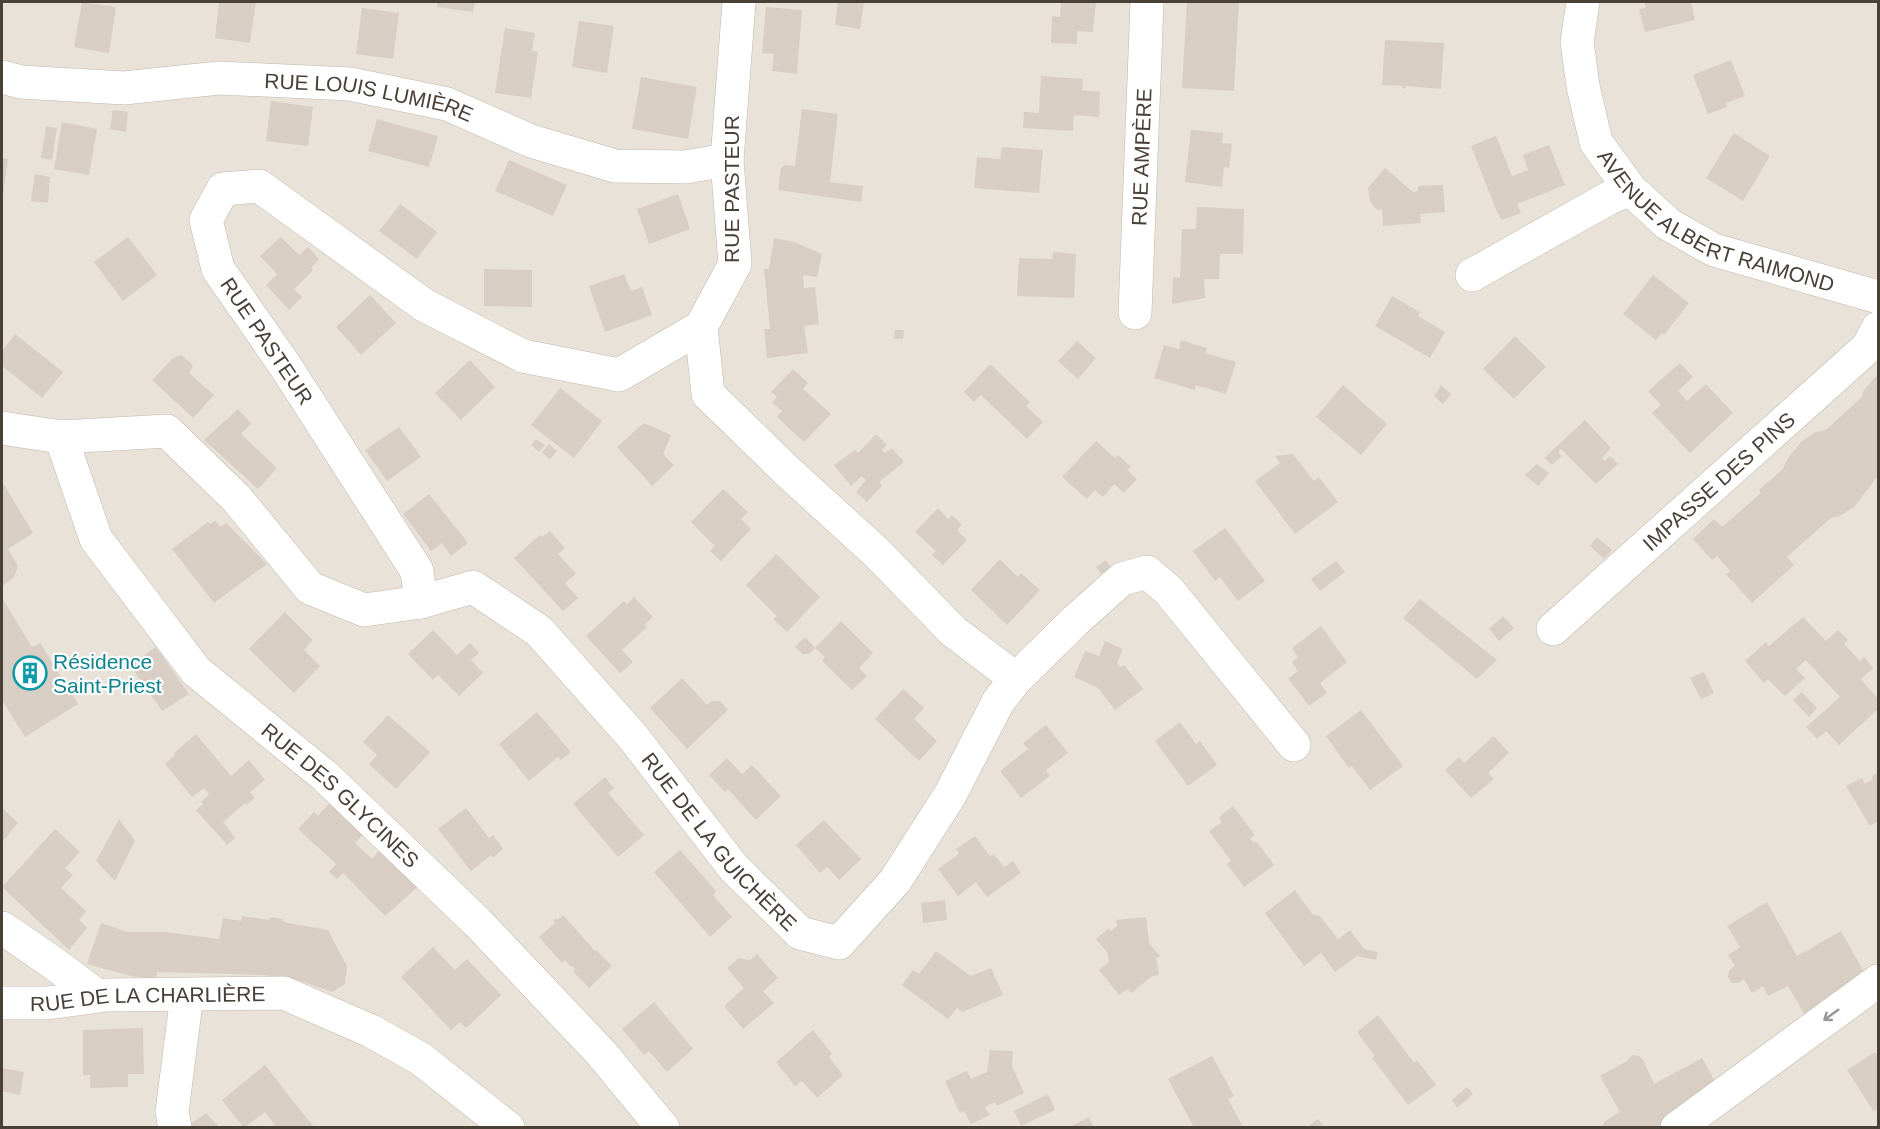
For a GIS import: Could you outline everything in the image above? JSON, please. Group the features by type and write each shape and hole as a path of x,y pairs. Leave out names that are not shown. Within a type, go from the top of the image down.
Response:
{"street":[{"name":"RUE PASTEUR","path":"421,602 417,571 284,364 218,269 206,220 223,189 259,186 424,305 523,356 619,375 701,327 735,264 727,160 738,2"},
{"name":"RUE AMPÈRE","path":"1135,313 1147,2"},
{"name":"AVENUE ALBERT RAIMOND","path":"1583,2 1577,42 1583,86 1596,142 1630,189 1668,224 1714,250 1878,297"},
{"name":"RUE LOUIS LUMIÈRE","path":"2,77 21,82 124,88 219,78 350,84 447,104 531,141 615,166 685,167 727,160"},
{"path":"1472,275 1609,198 1630,189"},
{"path":"701,327 708,394 787,471 876,552 953,630 1016,679"},
{"name":"IMPASSE DES PINS","path":"1553,629 1868,346 1878,328"},
{"path":"2,428 61,437 167,430 237,499 310,588 364,610 421,602"},
{"name":"RUE DES GLYCINES","path":"61,437 96,539 196,671 325,776 478,923 602,1054 663,1128"},
{"name":"RUE DE LA GUICHÈRE","path":"421,602 473,587 539,631 633,737 733,867 800,933 839,943 895,881 950,795 998,702 1016,679 1122,579 1147,572 1169,591 1294,745"},
{"path":"2,928 96,995"},
{"path":"1677,1128 1878,981"},
{"name":"RUE DE LA CHARLIÈRE","path":"2,1003 47,1003 96,995 284,993 371,1031 421,1059 506,1126"},
{"path":"175,1128 172,1112 187,995"}],"shaded area":[{"path":"2,2 1878,2 1878,1127 2,1127"}],"building":[{"path":"82,2 116,7 109,53 74,47"},
{"path":"219,2 256,2 250,43 215,38"},
{"path":"438,2 475,2 473,12 437,7"},
{"path":"838,2 864,3 860,29 835,25"},
{"path":"1061,2 1096,2 1093,32 1077,31 1077,44 1051,43 1052,16 1060,17"},
{"path":"1187,2 1239,2 1234,91 1182,88"},
{"path":"1644,2 1691,2 1695,20 1645,32 1639,9 1646,8"},
{"path":"766,7 802,10 797,74 772,71 774,54 762,53"},
{"path":"362,8 399,13 393,59 356,54"},
{"path":"579,21 614,26 607,73 572,67"},
{"path":"505,28 535,33 532,51 538,52 531,98 495,93"},
{"path":"1385,40 1444,43 1441,89 1406,86 1405,89 1402,88 1403,86 1382,85"},
{"path":"1731,60 1745,96 1726,103 1727,107 1708,114 1693,75"},
{"path":"1041,76 1083,79 1082,90 1100,92 1099,117 1074,115 1073,131 1023,128 1024,112 1039,113"},
{"path":"641,77 697,87 688,139 632,129"},
{"path":"271,101 313,107 308,146 266,141"},
{"path":"802,109 838,114 830,182 863,186 861,202 778,190 781,168 784,165 795,166"},
{"path":"113,110 128,112 126,132 110,129"},
{"path":"377,119 438,136 429,167 368,151"},
{"path":"62,122 97,129 89,175 54,169"},
{"path":"46,126 57,128 52,160 41,158"},
{"path":"1191,130 1223,133 1222,143 1232,144 1229,168 1224,167 1222,187 1185,182"},
{"path":"1734,133 1770,156 1743,201 1706,178"},
{"path":"1496,136 1512,176 1528,170 1523,155 1549,145 1565,185 1517,204 1521,213 1502,220 1471,146"},
{"path":"1002,147 1043,150 1039,193 974,188 977,157 1000,159"},
{"path":"2,158 8,159 3,195 2,195"},
{"path":"509,160 567,185 553,216 495,191"},
{"path":"1385,168 1413,192 1418,191 1418,186 1443,185 1445,212 1420,214 1421,223 1383,226 1382,209 1377,210 1370,201 1368,188"},
{"path":"35,174 50,177 48,203 31,201"},
{"path":"678,194 690,229 649,244 637,209"},
{"path":"400,204 437,232 417,259 379,231"},
{"path":"1197,207 1244,209 1243,254 1220,254 1219,279 1204,279 1205,298 1172,304 1173,277 1180,278 1182,229 1196,229"},
{"path":"128,237 157,275 123,301 94,262"},
{"path":"281,237 299,255 308,247 319,259 311,268 313,270 294,289 302,297 289,310 266,285 277,274 260,256"},
{"path":"774,238 794,242 822,254 817,277 803,275 804,288 815,287 819,324 804,326 808,353 767,358 764,329 770,329 764,269 769,269"},
{"path":"1053,252 1076,254 1074,298 1017,296 1019,258 1052,259"},
{"path":"484,269 532,270 532,307 484,306"},
{"path":"624,274 631,291 642,287 652,315 605,332 589,286"},
{"path":"1653,275 1689,303 1664,335 1662,333 1656,340 1623,314"},
{"path":"370,295 396,323 361,355 336,327"},
{"path":"1392,296 1420,312 1418,316 1445,332 1430,358 1375,326"},
{"path":"895,330 904,330 903,339 894,339"},
{"path":"15,334 63,372 42,398 2,366 2,351"},
{"path":"1515,336 1546,367 1514,399 1483,369"},
{"path":"1181,340 1207,348 1205,353 1236,362 1226,394 1196,385 1195,390 1154,378 1164,345 1179,349"},
{"path":"1077,341 1096,358 1078,379 1058,361"},
{"path":"181,355 193,365 189,373 214,395 193,418 152,380 173,358"},
{"path":"470,360 495,387 461,420 435,393"},
{"path":"1680,363 1693,377 1678,391 1687,401 1706,384 1733,413 1690,453 1652,413 1661,405 1648,391"},
{"path":"990,364 1030,402 1026,406 1043,422 1027,439 981,395 974,402 964,392"},
{"path":"793,369 808,383 803,389 831,414 804,442 777,417 782,411 772,402 777,397 771,392"},
{"path":"1876,376 1878,379 1878,476 1854,507 1840,516 1831,518 1787,557 1794,565 1752,603 1726,574 1730,571 1717,556 1712,560 1693,539 1714,519 1722,527 1761,493 1759,490 1783,469 1788,458 1801,442 1814,433 1827,429 1861,398 1864,390"},
{"path":"1343,385 1387,424 1361,455 1316,417"},
{"path":"1441,385 1451,394 1443,404 1434,396"},
{"path":"560,388 602,421 574,458 531,425"},
{"path":"238,409 251,423 241,434 277,468 258,489 204,440"},
{"path":"1585,420 1611,448 1602,458 1605,461 1610,456 1618,464 1596,484 1561,449 1558,452 1562,456 1552,465 1544,458"},
{"path":"644,423 671,435 663,454 674,465 652,486 617,447"},
{"path":"399,427 421,457 387,481 365,450"},
{"path":"876,434 887,445 882,450 885,453 892,448 904,462 879,482 882,486 867,502 856,492 866,480 862,476 851,486 834,465 855,450 858,453"},
{"path":"536,439 545,445 539,452 531,445"},
{"path":"1096,441 1115,458 1118,455 1131,467 1127,470 1137,479 1124,493 1114,484 1103,497 1095,490 1087,499 1062,477"},
{"path":"549,444 557,451 550,459 542,453"},
{"path":"1293,454 1314,481 1319,477 1338,502 1295,534 1255,481 1280,463 1275,456"},
{"path":"1537,464 1549,473 1538,486 1525,475"},
{"path":"2,481 33,533 8,549 18,566 14,577 2,586"},
{"path":"723,489 748,512 741,519 751,529 721,561 710,551 715,546 691,522"},
{"path":"429,494 468,543 451,556 442,543 431,551 403,514"},
{"path":"938,508 948,519 952,515 962,525 957,530 967,540 943,565 932,555 936,551 915,532"},
{"path":"215,521 221,527 226,523 267,564 214,603 172,549 208,522 210,524"},
{"path":"1225,528 1265,581 1238,601 1220,577 1215,581 1193,551"},
{"path":"550,531 565,548 558,554 576,574 565,583 578,598 563,611 514,558 540,535 542,537"},
{"path":"1597,537 1612,550 1604,559 1590,546"},
{"path":"776,554 820,597 787,632 773,619 777,616 746,585"},
{"path":"1000,559 1018,577 1021,573 1040,590 1007,625 971,590"},
{"path":"1106,560 1110,567 1101,574 1096,567"},
{"path":"1336,561 1345,572 1320,591 1311,579"},
{"path":"634,597 653,617 645,624 647,627 622,650 633,662 620,673 586,636 624,601 627,604"},
{"name":"Résidence Saint-Priest","path":"2,598 32,647 40,643 78,704 25,737 2,700"},
{"path":"1420,599 1497,660 1477,679 1403,618"},
{"path":"285,612 313,640 304,650 320,666 294,693 249,649"},
{"path":"1503,616 1514,628 1499,641 1489,629"},
{"path":"1803,617 1826,641 1838,630 1848,640 1844,644 1860,661 1864,657 1873,668 1861,679 1878,699 1878,709 1839,745 1826,731 1817,739 1806,727 1840,697 1806,660 1796,669 1805,678 1785,696 1768,679 1764,683 1745,661 1766,642 1769,646"},
{"path":"841,621 873,653 859,668 867,676 852,690 822,661 825,657 815,648"},
{"path":"1321,626 1347,662 1320,683 1327,693 1309,706 1288,678 1298,671 1292,662 1298,657 1292,648"},
{"path":"433,630 457,655 470,643 479,653 471,660 483,673 459,696 438,675 433,680 408,654"},
{"path":"805,637 815,648 809,654 803,654 795,647"},
{"path":"1105,641 1123,649 1117,663 1120,667 1124,665 1143,689 1115,710 1098,688 1074,677 1085,651 1099,656"},
{"path":"156,647 189,694 162,711 130,665"},
{"path":"1704,672 1714,693 1701,699 1690,678"},
{"path":"682,678 707,705 712,701 720,701 728,710 687,749 650,708"},
{"path":"903,689 924,708 914,719 937,741 919,761 875,719"},
{"path":"1802,692 1817,708 1809,717 1793,700"},
{"path":"1361,710 1403,766 1370,790 1352,766 1349,768 1326,736"},
{"path":"537,712 571,752 561,760 558,757 529,781 499,744"},
{"path":"388,715 430,752 396,789 369,764 377,755 363,742"},
{"path":"1180,722 1196,744 1200,741 1217,765 1188,786 1155,741"},
{"path":"1046,725 1068,753 1046,770 1050,776 1021,798 1000,771 1028,749 1023,743"},
{"path":"196,734 231,776 249,760 265,780 250,792 255,798 246,805 245,803 223,822 235,838 227,845 196,810 209,794 204,788 192,797 165,764"},
{"path":"1494,736 1509,753 1488,773 1494,779 1471,798 1445,770 1459,757 1464,763"},
{"path":"727,758 742,774 752,765 781,796 756,820 728,789 725,792 709,775"},
{"path":"1878,772 1878,821 1870,826 1846,786 1862,778 1865,784"},
{"path":"605,777 614,788 608,793 644,835 618,857 573,804"},
{"path":"335,797 369,828 355,843 372,859 385,844 423,882 385,916 343,873 337,879 329,872 336,864 298,829 314,812 318,816"},
{"path":"1233,806 1255,835 1250,838 1254,843 1257,842 1274,865 1244,887 1227,864 1231,861 1209,831 1222,822 1219,817"},
{"path":"2,808 18,823 2,842"},
{"path":"466,808 489,838 493,835 503,849 493,857 491,855 471,871 438,829"},
{"path":"119,819 135,841 115,881 96,861"},
{"path":"824,820 861,859 839,880 827,867 820,873 796,845"},
{"path":"55,829 80,852 65,868 73,875 61,888 86,911 79,920 87,928 69,950 2,887"},
{"path":"975,836 990,856 994,854 1004,867 1013,861 1021,873 987,897 976,882 958,896 938,869 959,854 956,849"},
{"path":"680,850 716,891 713,895 732,917 710,937 654,872"},
{"path":"1295,890 1313,915 1320,916 1338,939 1350,930 1364,949 1378,952 1376,960 1357,956 1335,972 1321,953 1304,966 1265,913"},
{"path":"945,900 947,920 923,923 921,903"},
{"path":"1767,902 1797,956 1841,931 1865,974 1809,1022 1788,986 1768,996 1763,986 1752,993 1744,979 1738,983 1732,983 1728,977 1729,971 1735,966 1728,955 1740,947 1727,926"},
{"path":"563,915 595,951 612,966 589,988 573,971 575,969 565,960 562,963 539,937 555,923 553,921 556,918 558,920"},
{"path":"242,916 269,920 271,917 282,919 283,922 328,930 347,966 345,984 332,992 301,981 263,975 157,972 156,979 131,976 87,964 101,923 127,932 165,932 219,939 223,918 241,921"},
{"path":"1146,917 1149,943 1160,956 1156,958 1159,975 1152,976 1131,993 1128,989 1119,995 1099,970 1109,962 1107,952 1096,939 1109,928 1111,931 1117,926 1116,920"},
{"path":"433,947 455,970 467,959 501,995 466,1028 460,1022 451,1030 401,977"},
{"path":"936,951 971,976 991,968 1003,995 962,1012 957,1008 948,1019 902,985 913,970 919,974"},
{"path":"757,954 778,978 763,991 774,1003 743,1029 724,1006 744,988 727,968 739,958 750,960"},
{"path":"654,1002 693,1049 667,1072 649,1051 644,1055 622,1029"},
{"path":"1378,1015 1414,1063 1417,1060 1436,1085 1408,1105 1372,1058 1375,1056 1357,1032"},
{"path":"143,1028 144,1074 128,1074 128,1087 90,1088 90,1075 83,1075 83,1030"},
{"path":"813,1030 832,1054 829,1057 843,1075 817,1098 802,1081 795,1086 776,1062"},
{"path":"990,1050 1013,1051 1012,1066 1024,1093 997,1106 995,1102 985,1107 990,1115 971,1124 964,1111 960,1113 945,1081 967,1071 971,1079 987,1072"},
{"path":"1875,1052 1878,1057 1878,1109 1874,1112 1847,1070"},
{"path":"1632,1055 1639,1056 1643,1060 1654,1084 1702,1058 1719,1089 1667,1128 1601,1128 1605,1121 1620,1112 1600,1076 1627,1061"},
{"path":"1212,1056 1234,1096 1228,1099 1243,1127 1241,1128 1194,1128 1168,1079"},
{"path":"265,1065 315,1128 277,1128 265,1112 244,1128 222,1100"},
{"path":"2,1068 24,1072 20,1095 2,1091"},
{"path":"1467,1087 1473,1094 1457,1108 1452,1100"},
{"path":"1048,1094 1055,1110 1021,1126 1014,1111"},
{"path":"206,1113 220,1128 191,1128 189,1125"},
{"path":"1089,1117 1094,1128 1067,1128"},
{"path":"1318,1119 1325,1128 1306,1128"}],"place":[{"name":"Résidence Saint-Priest","path":"30,673"}]}
